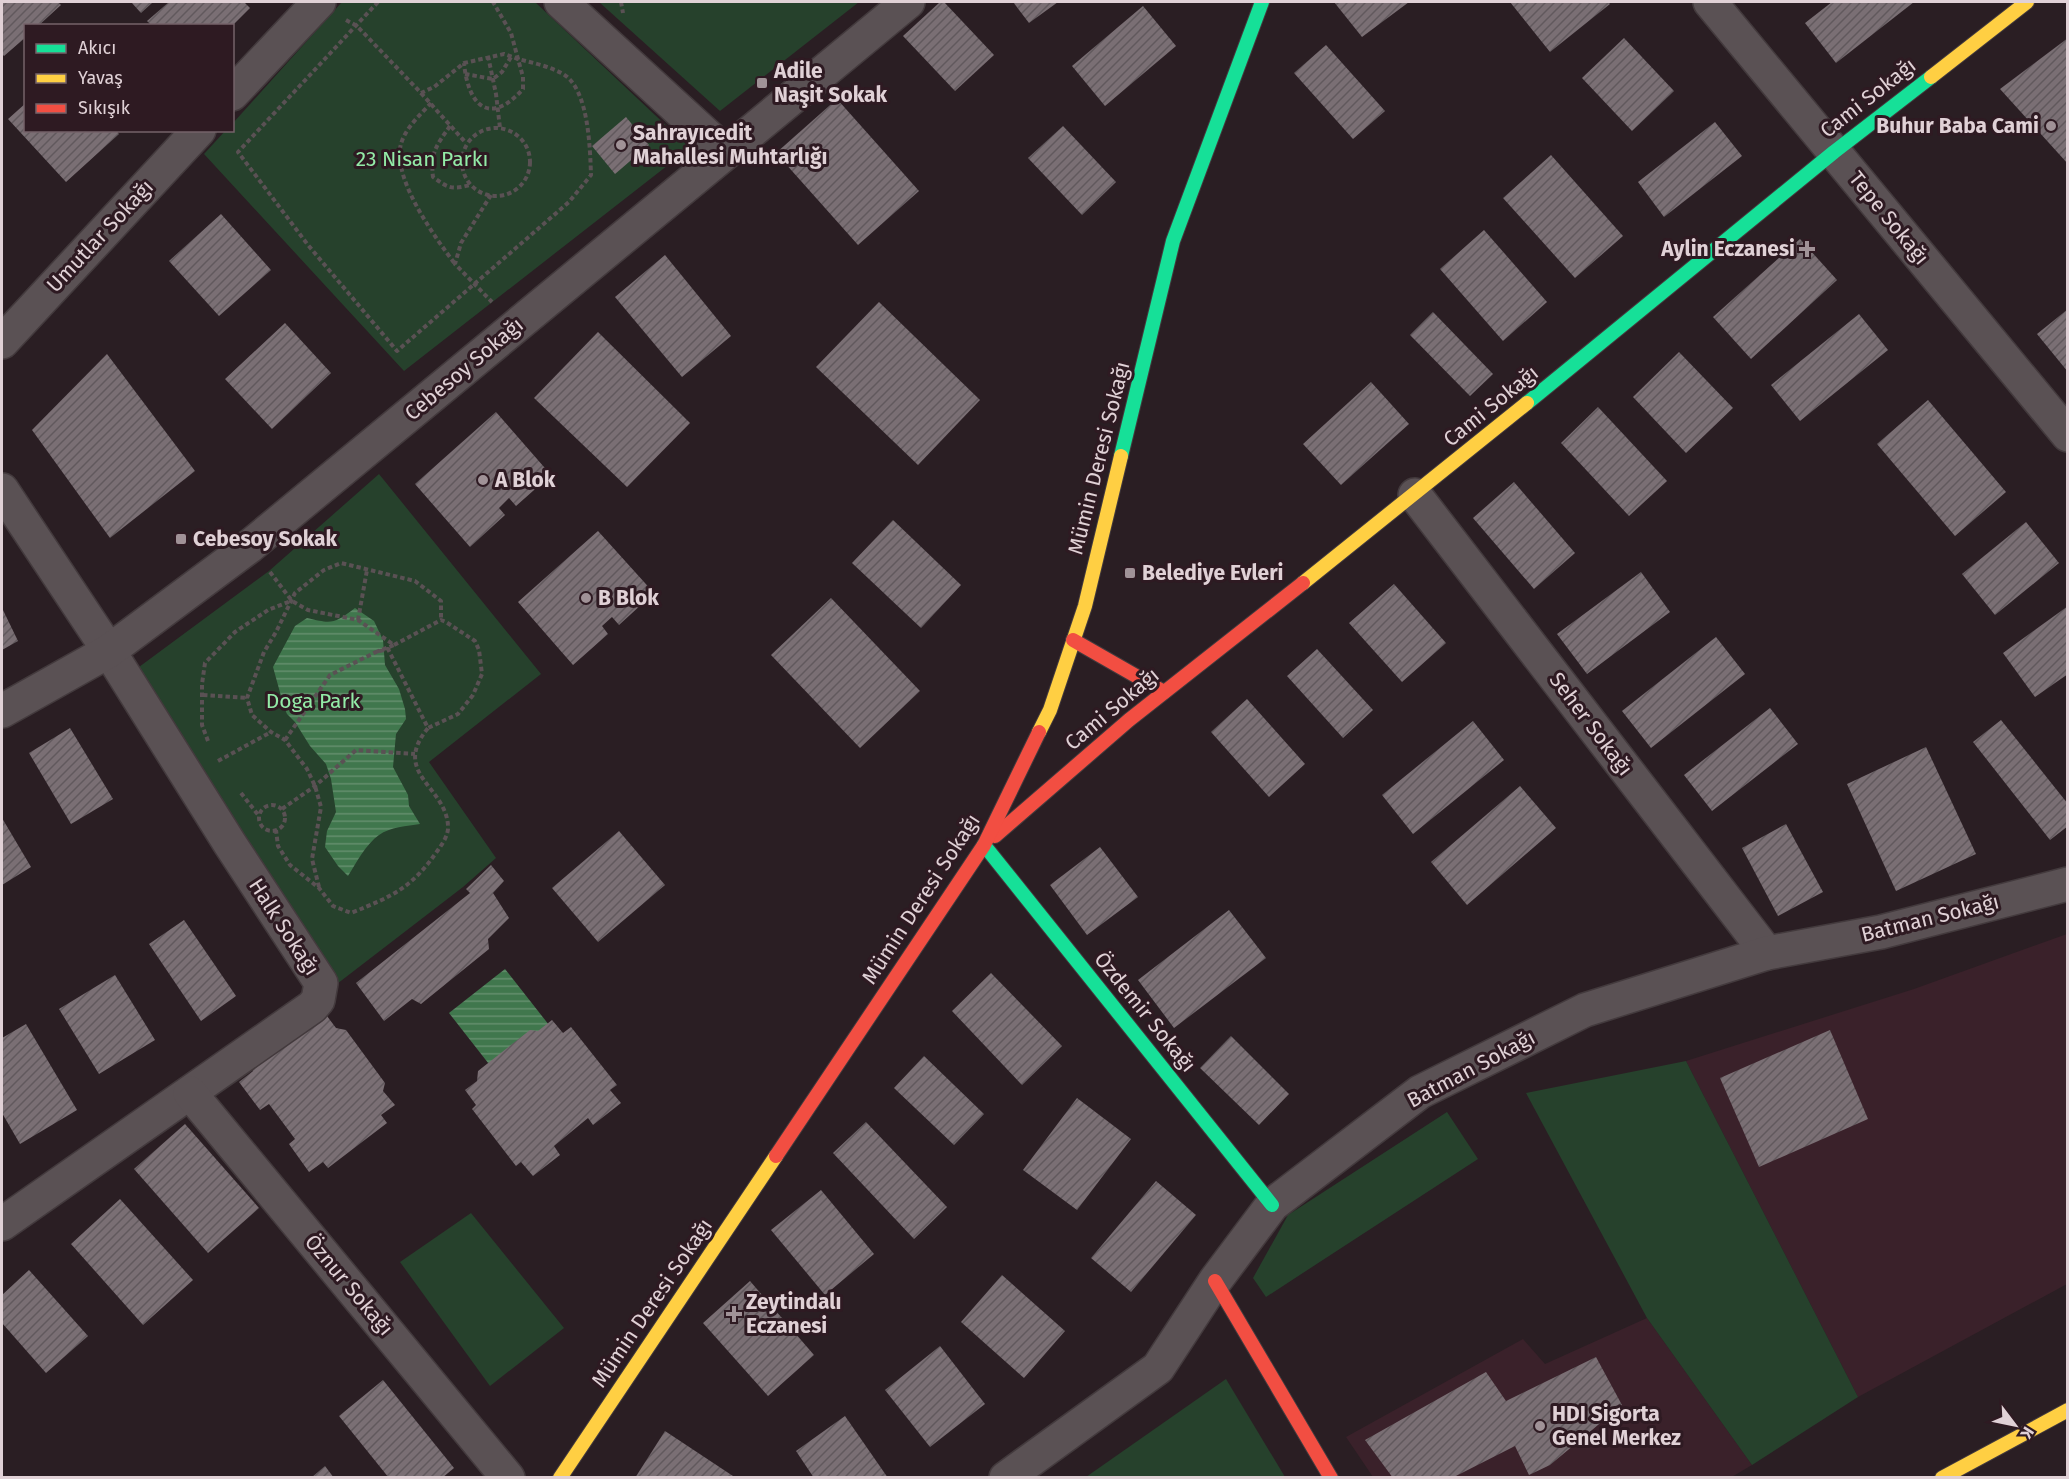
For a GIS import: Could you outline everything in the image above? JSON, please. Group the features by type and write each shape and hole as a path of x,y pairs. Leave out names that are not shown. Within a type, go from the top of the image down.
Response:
{"main road":[{"name":"Mümin Deresi Sokağı","path":"560,1478 984,845 1045,732 1050,710 1085,606 1173,241 1262,2"},
{"name":"Cami Sokağı","path":"984,845 1081,755 1415,495 1834,152 2027,2"},
{"path":"1073,640 1164,692"},
{"name":"Özdemir Sokağı","path":"984,845 1272,1205"},
{"path":"1209,1298 1331,1478"},
{"path":"1942,1478 2067,1410"}],"street":[{"path":"234,92 319,2"},
{"path":"561,2 725,152"},
{"name":"Cebesoy Sokağı","path":"2,711 110,651 250,546 908,2"},
{"name":"Tepe Sokağı","path":"1710,2 2067,435"},
{"name":"Umutlar Sokağı","path":"2,342 197,132"},
{"path":"2,490 110,651"},
{"name":"Seher Sokağı","path":"1415,495 1767,953"},
{"name":"Halk Sokağı","path":"2,1224 312,1007 318,1000 321,983 230,844 110,651"},
{"name":"Batman Sokağı","path":"1006,1478 1158,1368 1272,1205 1420,1092 1585,1010 1767,953 1881,932 2067,884"},
{"name":"Öznur Sokağı","path":"190,1093 508,1478"}],"path":[{"path":"378,2 238,152 308,245 397,351 569,202 591,176 590,134 583,105 565,75 504,54 464,63 434,87 421,93"},
{"path":"464,63 465,81 474,100 483,107 498,109 510,103 523,89 523,77 510,33 493,2"},
{"path":"357,26 466,143"},
{"path":"488,56 500,128"},
{"path":"465,74 493,79 502,72 511,57"},
{"path":"431,103 407,131 400,148 402,171 427,225 455,264 515,327"},
{"path":"450,126 434,148 431,164 433,177 446,187 458,188 470,185"},
{"path":"500,128 515,134 523,141 530,163 528,174 521,184 502,195 490,195 470,185 464,175 463,154 466,143 474,135 484,130 500,128"},
{"path":"455,264 461,243 490,195"},
{"path":"319,888 312,859 321,807 315,786 307,769 285,740 252,716 247,698 264,652 295,593 324,570 341,563 415,581 441,602 441,620"},
{"path":"358,620 367,570"},
{"path":"210,747 202,725 205,663 235,632 268,610 292,601 308,610 358,620 394,645"},
{"path":"285,740 330,675 441,620"},
{"path":"276,830 278,846 290,865 319,888 333,906 351,913 388,898 411,883 429,863 444,840 448,826 440,802 418,774 415,754 428,728 458,714 473,695 482,675 479,650 475,641 441,620"},
{"path":"376,652 388,649 428,728"},
{"path":"203,695 247,698"},
{"path":"214,754 218,762 271,732"},
{"path":"282,809 315,786 356,750 415,754"},
{"path":"270,805 282,809 285,821 283,825 272,831 264,828 259,820 262,808 270,805"}],"shaded area":[{"path":"355,608 374,621 383,640 385,665 399,689 406,719 396,734 393,767 408,795 409,806 420,824 383,832 366,848 348,876 325,847 327,831 336,812 331,779 326,764 287,714 273,667 295,626 307,618 328,622 337,620"},
{"path":"2067,934 2067,1284 1858,1397 1686,1061 1914,989"},
{"path":"505,969 560,1039 503,1082 449,1013"},
{"path":"1647,1318 1752,1465 1730,1478 1373,1477 1346,1437 1523,1339 1545,1364"}],"green space":[{"name":"23 Nisan Parkı","path":"342,2 535,2 690,148 404,371 204,154 224,132 234,132 234,122"},
{"path":"599,2 859,2 720,111"},
{"name":"Doga Park","path":"379,474 541,674 429,762 496,858 463,887 333,987 139,667 269,571"},
{"path":"1686,1061 1858,1397 1752,1465 1647,1318 1526,1093"},
{"path":"1447,1112 1478,1159 1266,1297 1253,1278 1288,1215"},
{"path":"471,1213 564,1328 490,1386 400,1262"},
{"path":"1226,1379 1285,1477 1086,1477"}],"building":[{"path":"2,2 58,2 61,5 40,24 24,24 24,39 4,56 2,54"},
{"path":"131,2 153,2 141,13"},
{"path":"169,2 244,2 250,8 234,24 150,24 147,21"},
{"path":"940,2 944,2 994,55 955,91 903,36"},
{"path":"1013,2 1058,2 1029,23"},
{"path":"1334,2 1409,2 1362,37"},
{"path":"1510,2 1608,2 1610,4 1550,52"},
{"path":"1832,2 1914,2 1836,63 1805,23"},
{"path":"1143,6 1176,46 1105,106 1072,66"},
{"path":"1624,38 1674,91 1632,131 1582,78"},
{"name":"Buhur Baba Cami","path":"2068,38 2068,164 2000,89"},
{"path":"1326,45 1385,111 1353,139 1294,73"},
{"path":"837,99 919,191 858,245 776,153"},
{"path":"24,105 24,132 118,132 119,134 66,182 8,119"},
{"name":"Sahrayıcedit Mahallesi Muhtarlığı","path":"626,117 649,145 615,174 592,146"},
{"path":"1715,122 1742,156 1664,217 1638,182"},
{"path":"1063,126 1116,182 1082,215 1028,158"},
{"path":"1551,155 1623,236 1575,278 1503,198"},
{"path":"221,214 271,270 219,316 169,261"},
{"path":"1484,230 1547,302 1503,341 1440,269"},
{"path":"1800,239 1837,280 1751,359 1713,317"},
{"path":"665,255 731,336 682,377 615,297"},
{"path":"879,302 980,400 918,465 816,367"},
{"path":"2068,309 2068,372 2037,334"},
{"path":"1433,312 1493,374 1470,396 1410,335"},
{"path":"1859,314 1888,350 1800,421 1771,385"},
{"path":"285,323 331,373 272,429 225,379"},
{"path":"598,332 690,423 627,487 534,398"},
{"path":"1679,352 1733,408 1686,453 1633,397"},
{"path":"107,354 195,471 110,538 32,430"},
{"path":"1371,382 1409,424 1341,485 1303,444"},
{"path":"1928,400 2006,492 1955,536 1877,444"},
{"path":"1598,407 1667,481 1629,516 1561,443"},
{"name":"A Blok","path":"496,412 551,475 516,506 509,498 499,508 505,515 470,547 415,484"},
{"path":"1514,482 1575,553 1534,589 1473,518"},
{"path":"893,520 961,585 921,628 852,563"},
{"path":"2026,522 2059,563 1995,615 1962,574"},
{"name":"B Blok","path":"598,531 654,593 619,625 612,617 602,626 608,634 573,665 518,602"},
{"path":"1641,572 1670,612 1587,674 1557,634"},
{"path":"1394,584 1446,643 1402,682 1349,623"},
{"path":"831,598 920,691 860,748 771,655"},
{"path":"2068,606 2068,674 2035,697 2003,653"},
{"path":"2,608 18,641 2,650"},
{"path":"1716,637 1745,674 1651,748 1622,711"},
{"path":"1317,649 1373,710 1343,738 1287,676"},
{"path":"1247,699 1305,764 1269,797 1211,732"},
{"path":"1770,708 1798,744 1712,811 1684,775"},
{"path":"2001,720 2068,804 2068,826 2050,840 1973,742"},
{"path":"1473,721 1504,760 1413,834 1382,795"},
{"path":"70,728 113,799 71,824 29,753"},
{"path":"1926,747 1976,854 1896,891 1847,784"},
{"path":"1520,786 1556,828 1467,905 1431,862"},
{"path":"2,818 31,867 2,885"},
{"path":"1786,824 1823,892 1778,916 1742,848"},
{"path":"619,831 665,885 598,942 552,888"},
{"path":"1100,847 1138,897 1087,935 1050,885"},
{"path":"491,865 504,881 493,893 509,918 488,939 489,949 421,1004 412,999 384,1021 356,983 470,893 466,889"},
{"path":"1229,910 1266,958 1174,1028 1138,980"},
{"path":"184,920 236,996 201,1021 149,944"},
{"path":"991,973 1062,1046 1022,1085 952,1011"},
{"path":"115,975 155,1040 99,1074 59,1009"},
{"path":"327,1016 336,1028 346,1030 385,1083 383,1091 395,1105 381,1115 387,1123 328,1168 323,1162 309,1172 289,1144 295,1139 269,1104 260,1110 239,1082 253,1071 250,1066 308,1022 312,1027"},
{"path":"552,1020 563,1033 571,1027 617,1085 610,1090 621,1103 593,1125 588,1118 554,1146 560,1155 533,1176 521,1162 516,1166 472,1109 476,1105 465,1090 477,1081 478,1071 530,1030 538,1031"},
{"path":"26,1024 77,1110 20,1144 2,1113 2,1038"},
{"path":"1830,1030 1868,1119 1759,1167 1720,1078"},
{"path":"1231,1036 1289,1094 1259,1125 1200,1068"},
{"path":"924,1056 984,1114 954,1145 894,1088"},
{"path":"1077,1098 1131,1139 1077,1210 1023,1170"},
{"path":"866,1122 947,1207 914,1239 833,1153"},
{"path":"185,1124 259,1208 208,1253 134,1169"},
{"path":"1156,1181 1196,1215 1131,1292 1091,1258"},
{"path":"821,1190 874,1254 825,1295 771,1230"},
{"path":"120,1199 193,1280 143,1325 71,1244"},
{"path":"29,1270 88,1336 46,1373 2,1323 2,1295"},
{"path":"1002,1275 1065,1331 1024,1378 961,1322"},
{"path":"750,1281 814,1355 768,1396 703,1323"},
{"path":"940,1346 985,1404 930,1447 885,1390"},
{"path":"1596,1357 1622,1405 1550,1465 1529,1475 1515,1446 1452,1478 1393,1478 1365,1440 1486,1372 1506,1401"},
{"path":"383,1380 454,1468 442,1478 389,1478 339,1416"},
{"path":"845,1416 888,1478 814,1478 796,1451"},
{"path":"665,1431 736,1478 635,1478"},
{"path":"325,1466 334,1478 311,1478"}],"traffic: fast":[{"path":"1121,456 1173,241 1262,2"},
{"path":"1527,403 1834,152 1931,77"},
{"path":"984,845 1272,1205"}],"traffic: slow":[{"path":"1931,77 2027,2"},
{"path":"1303,583 1527,403"},
{"path":"1039,732 1050,710 1085,606 1121,456"},
{"path":"560,1478 776,1156"},
{"path":"1942,1478 2068,1410"}],"traffic: jam":[{"path":"995,836 1129,720 1303,583"},
{"path":"1073,640 1164,692"},
{"path":"776,1156 984,845 1039,732"},
{"path":"1215,1281 1331,1478"}],"place":[{"name":"Adile Naşit Sokak","path":"762,83"},
{"name":"Buhur Baba Cami","path":"2051,126"},
{"name":"Sahrayıcedit Mahallesi Muhtarlığı","path":"621,145"},
{"name":"Aylin Eczanesi","path":"1807,249"},
{"name":"A Blok","path":"483,480"},
{"name":"Cebesoy Sokak","path":"181,539"},
{"name":"Belediye Evleri","path":"1130,573"},
{"name":"B Blok","path":"586,598"},
{"name":"Zeytindalı Eczanesi","path":"734,1314"},
{"name":"HDI Sigorta Genel Merkez","path":"1540,1426"}]}
